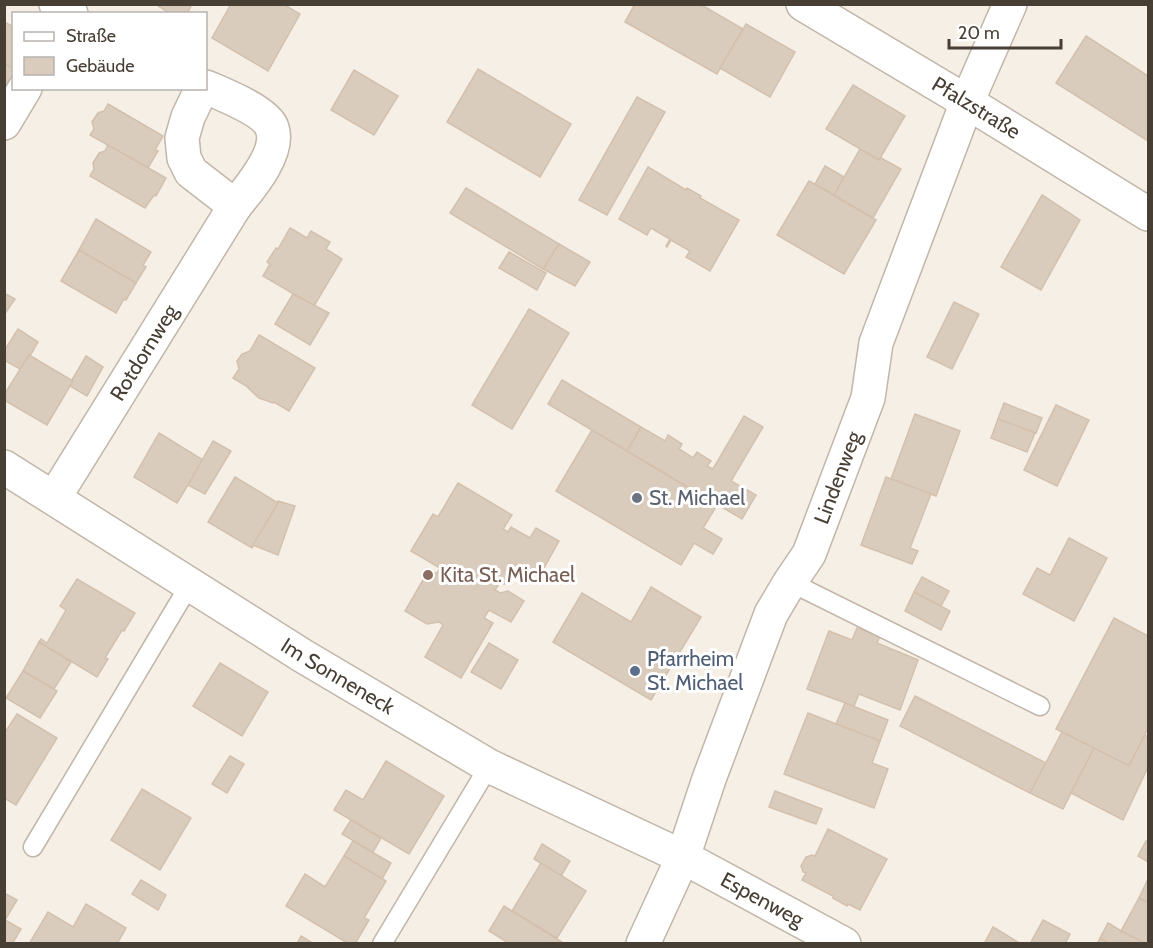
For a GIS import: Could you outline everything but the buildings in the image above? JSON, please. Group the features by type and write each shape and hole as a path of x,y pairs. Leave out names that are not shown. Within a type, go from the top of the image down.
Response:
{"street":[{"name":"Pfalzstraße","path":"803,4 1149,214"},
{"name":"Lindenweg","path":"643,944 682,857 771,614 809,554 867,398 876,343 967,102 1011,4"},
{"name":"Rotdornweg","path":"54,498 235,206 252,186 271,152 274,139 272,127 264,117 234,98 207,89"},
{"path":"4,123 24,90"},
{"name":"Rotdornweg","path":"203,90 188,117 182,138 184,158 191,172 235,206"},
{"name":"Im Sonneneck","path":"4,467 303,656 489,766 682,857"},
{"name":"Espenweg","path":"682,857 843,944"}],"lane":[{"path":"790,582 1040,706"},
{"path":"33,847 190,584"},
{"path":"382,944 489,766"}],"place":[{"name":"St. Michael","path":"637,498"},
{"name":"Kita St. Michael","path":"428,575"},
{"name":"Pfarrheim St. Michael","path":"635,671"}]}
